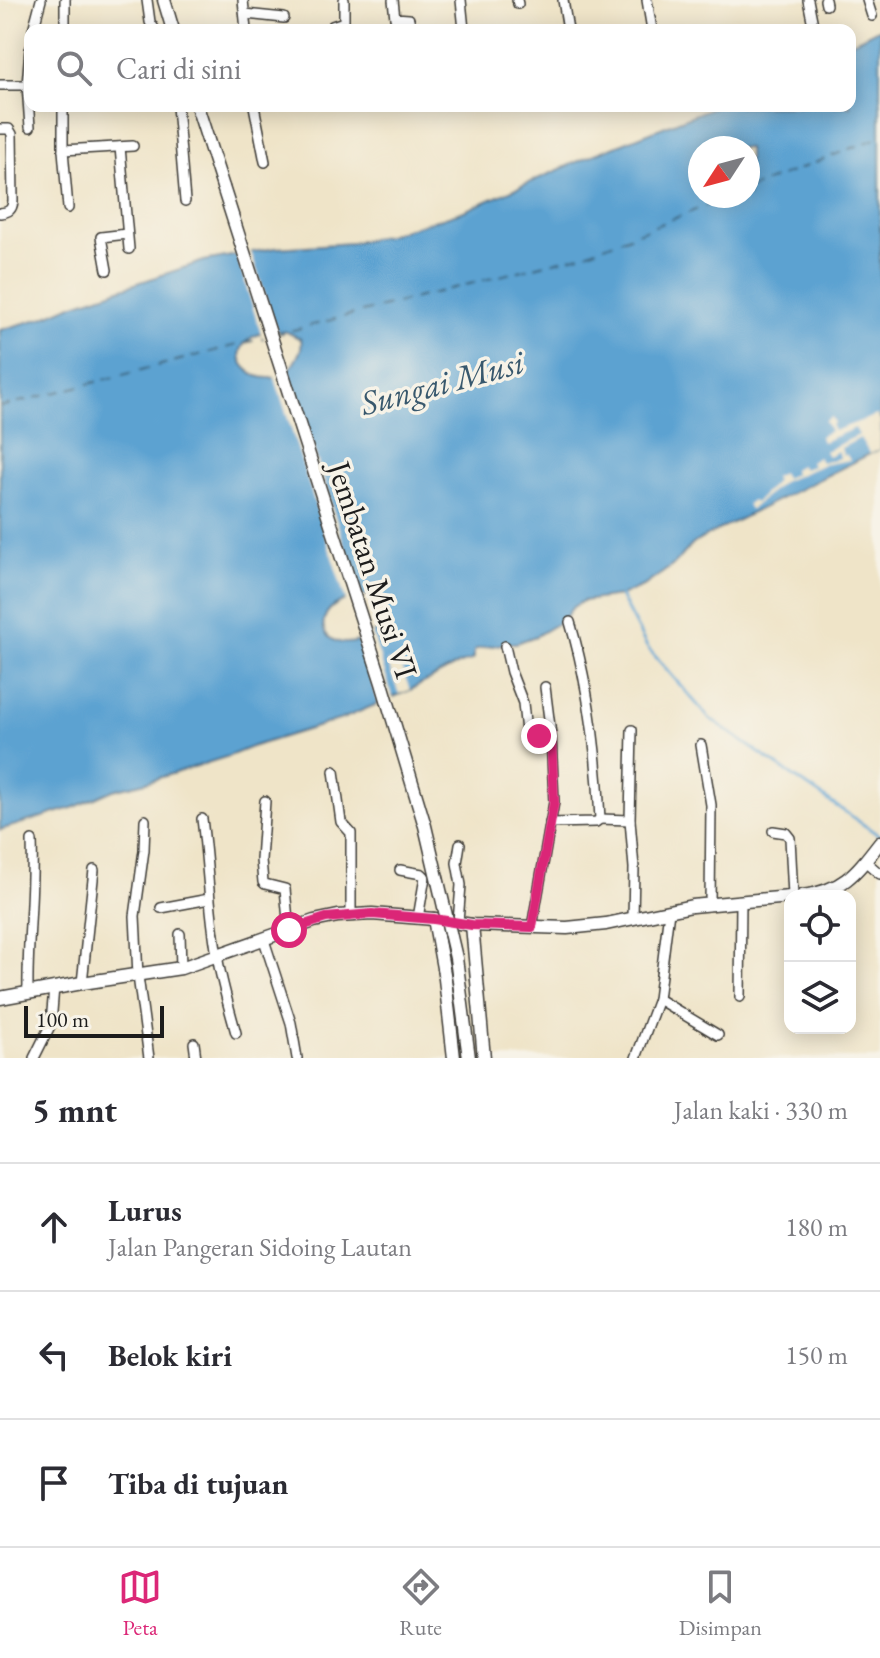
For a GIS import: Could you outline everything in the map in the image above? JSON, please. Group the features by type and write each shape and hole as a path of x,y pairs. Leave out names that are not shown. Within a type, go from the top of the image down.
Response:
{"street":[{"path":"35,24 41,0"},
{"path":"65,0 65,24"},
{"path":"147,0 151,24"},
{"path":"164,0 171,24"},
{"path":"243,0 246,24"},
{"path":"338,24 344,22 344,0"},
{"path":"393,0 395,18 409,19 410,24"},
{"path":"461,0 463,24"},
{"path":"563,0 567,24"},
{"path":"647,0 651,24"},
{"path":"808,0 813,24"},
{"path":"867,0 872,16"},
{"path":"245,14 284,18"},
{"path":"0,85 24,85"},
{"path":"29,112 30,127"},
{"path":"63,112 68,208"},
{"path":"178,112 185,201"},
{"name":"Jembatan Musi VI","path":"199,112 425,826 456,958 469,1058"},
{"path":"255,112 265,162"},
{"path":"0,129 9,129 12,134 13,201 8,212 0,213"},
{"path":"63,150 133,146"},
{"path":"120,147 129,249"},
{"path":"107,270 101,237 127,234"},
{"path":"570,622 592,719 600,819"},
{"path":"505,646 523,703 526,732 530,735 551,735"},
{"path":"532,927 554,802 545,687"},
{"path":"632,730 630,820 634,868 633,919"},
{"path":"701,745 711,805 710,904"},
{"path":"334,771 341,822 351,833 351,915"},
{"path":"265,801 261,849 263,882 285,889 289,930"},
{"path":"202,819 217,957 236,1033"},
{"path":"145,820 135,916 138,976 149,1058"},
{"path":"550,823 630,820"},
{"path":"773,831 789,836 792,890"},
{"path":"28,992 32,841"},
{"path":"458,922 461,885 457,863 460,844"},
{"path":"829,890 846,881 872,852 880,874"},
{"path":"82,983 94,870"},
{"path":"400,870 425,877 418,918"},
{"path":"0,998 181,968 314,921 351,915 434,919 472,925 584,927 710,904 784,897"},
{"path":"161,908 209,899"},
{"path":"740,997 741,901"},
{"path":"636,1058 658,999 669,911"},
{"path":"434,919 454,1058"},
{"path":"472,925 484,1058"},
{"path":"180,934 181,968"},
{"path":"264,940 291,1023 297,1058"},
{"path":"34,1058 51,1024 54,987"},
{"path":"658,999 718,1035"},
{"path":"194,1043 196,1058"}],"water":[{"name":"Sungai Musi","path":"880,28 880,449 706,536 645,585 620,596 583,601 573,607 563,620 536,636 516,643 477,649 472,660 342,719 113,790 75,807 0,830 0,330 204,261 275,248 352,243 464,211 701,112 856,112 856,40","holes":["273,330 301,339 301,348 294,363 282,375 269,378 246,368 241,358 242,348 252,337","368,595 381,601 384,622 371,635 344,643 330,638 326,633 326,614 337,604"]}],"pier":[{"path":"250,249 278,335 262,337 235,251"},
{"path":"287,366 362,600 347,604 273,372"},
{"path":"877,415 880,421 880,449 870,454 860,438 841,448 843,455 846,454 850,460 822,465 782,482 750,510 747,504 752,500 755,503 776,481 774,477 782,473 785,478 794,474 793,469 800,465 803,469 812,466 810,462 818,457 821,462 840,458 838,451 828,456 825,451 859,435 855,428 822,442 820,436 830,431 825,421 831,417 834,431"},
{"path":"371,630 394,701 380,708 357,637"},
{"path":"398,658 410,690 399,694 387,662"}],"waterway":[{"path":"620,596 647,647 710,719 880,836"}],"ferry route":[{"path":"760,184 880,137"},
{"path":"274,335 584,254 701,208"},
{"path":"0,407 264,338"}],"route":[{"path":"289,930 326,918 372,914 472,925 532,927 554,802 551,735 539,736"}]}
